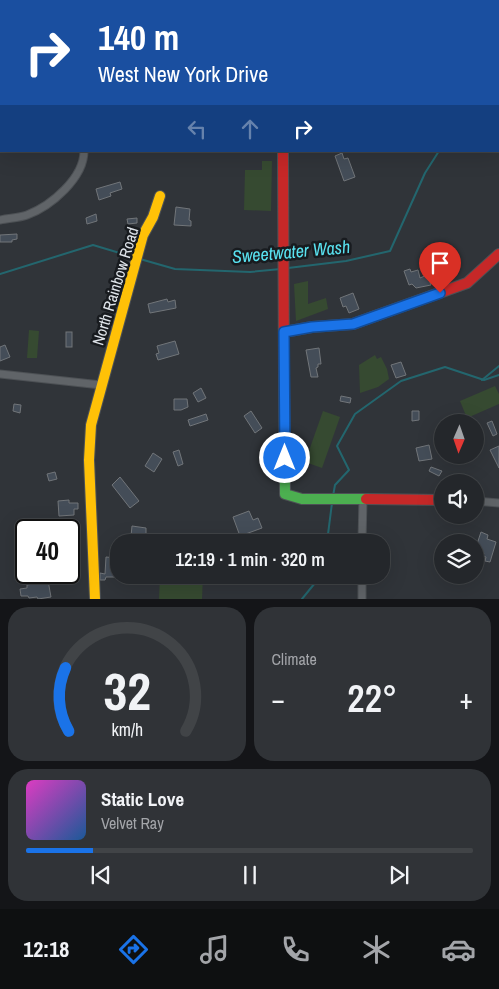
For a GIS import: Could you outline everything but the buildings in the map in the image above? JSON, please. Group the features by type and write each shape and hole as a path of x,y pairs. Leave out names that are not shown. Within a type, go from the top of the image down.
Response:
{"street":[{"path":"0,220 26,215 48,205 78,173 84,160 84,152"},
{"path":"283,152 285,494 302,499 434,500"},
{"name":"North Rainbow Road","path":"95,599 91,553 92,518 89,438 143,235 153,217 160,196"},
{"path":"284,332 312,327 353,324 467,283 499,254"},
{"path":"0,374 102,385"},
{"path":"362,534 363,498"},
{"path":"484,502 499,503"},
{"path":"362,584 362,599"}],"green space":[{"path":"262,161 272,161 271,211 244,210 245,170 262,170"},
{"path":"308,281 308,304 326,298 328,309 296,321 294,284"},
{"path":"29,330 39,331 37,358 27,358"},
{"path":"375,355 377,359 381,357 387,369 389,379 378,387 360,393 359,365"},
{"path":"495,386 499,394 499,404 476,414 465,414 460,401"},
{"path":"323,411 340,417 322,468 305,462"},
{"path":"160,584 203,584 202,599 159,599"}],"waterway":[{"name":"Sweetwater Wash","path":"288,268 346,261 390,251 425,173 438,152"},
{"name":"Sweetwater Wash","path":"0,274 93,245 133,257"},
{"name":"Sweetwater Wash","path":"140,259 175,269 250,272 281,269"},
{"path":"482,380 499,366"},
{"path":"333,496 335,485 349,470 337,446 355,414 401,381 445,367 484,380 499,375"},
{"path":"328,534 332,503"},
{"path":"302,599 314,584"}],"traffic: fast":[{"path":"284,374 285,494 302,499 366,499"}],"traffic: slow":[{"path":"95,599 89,460 91,425 143,235 153,217 160,196"}],"traffic: jam":[{"path":"283,152 284,374"},
{"path":"284,332 312,327 353,324 467,283 499,254"},
{"path":"366,499 434,500"}],"route":[{"path":"285,458 284,332 312,327 353,324 440,293"}]}
